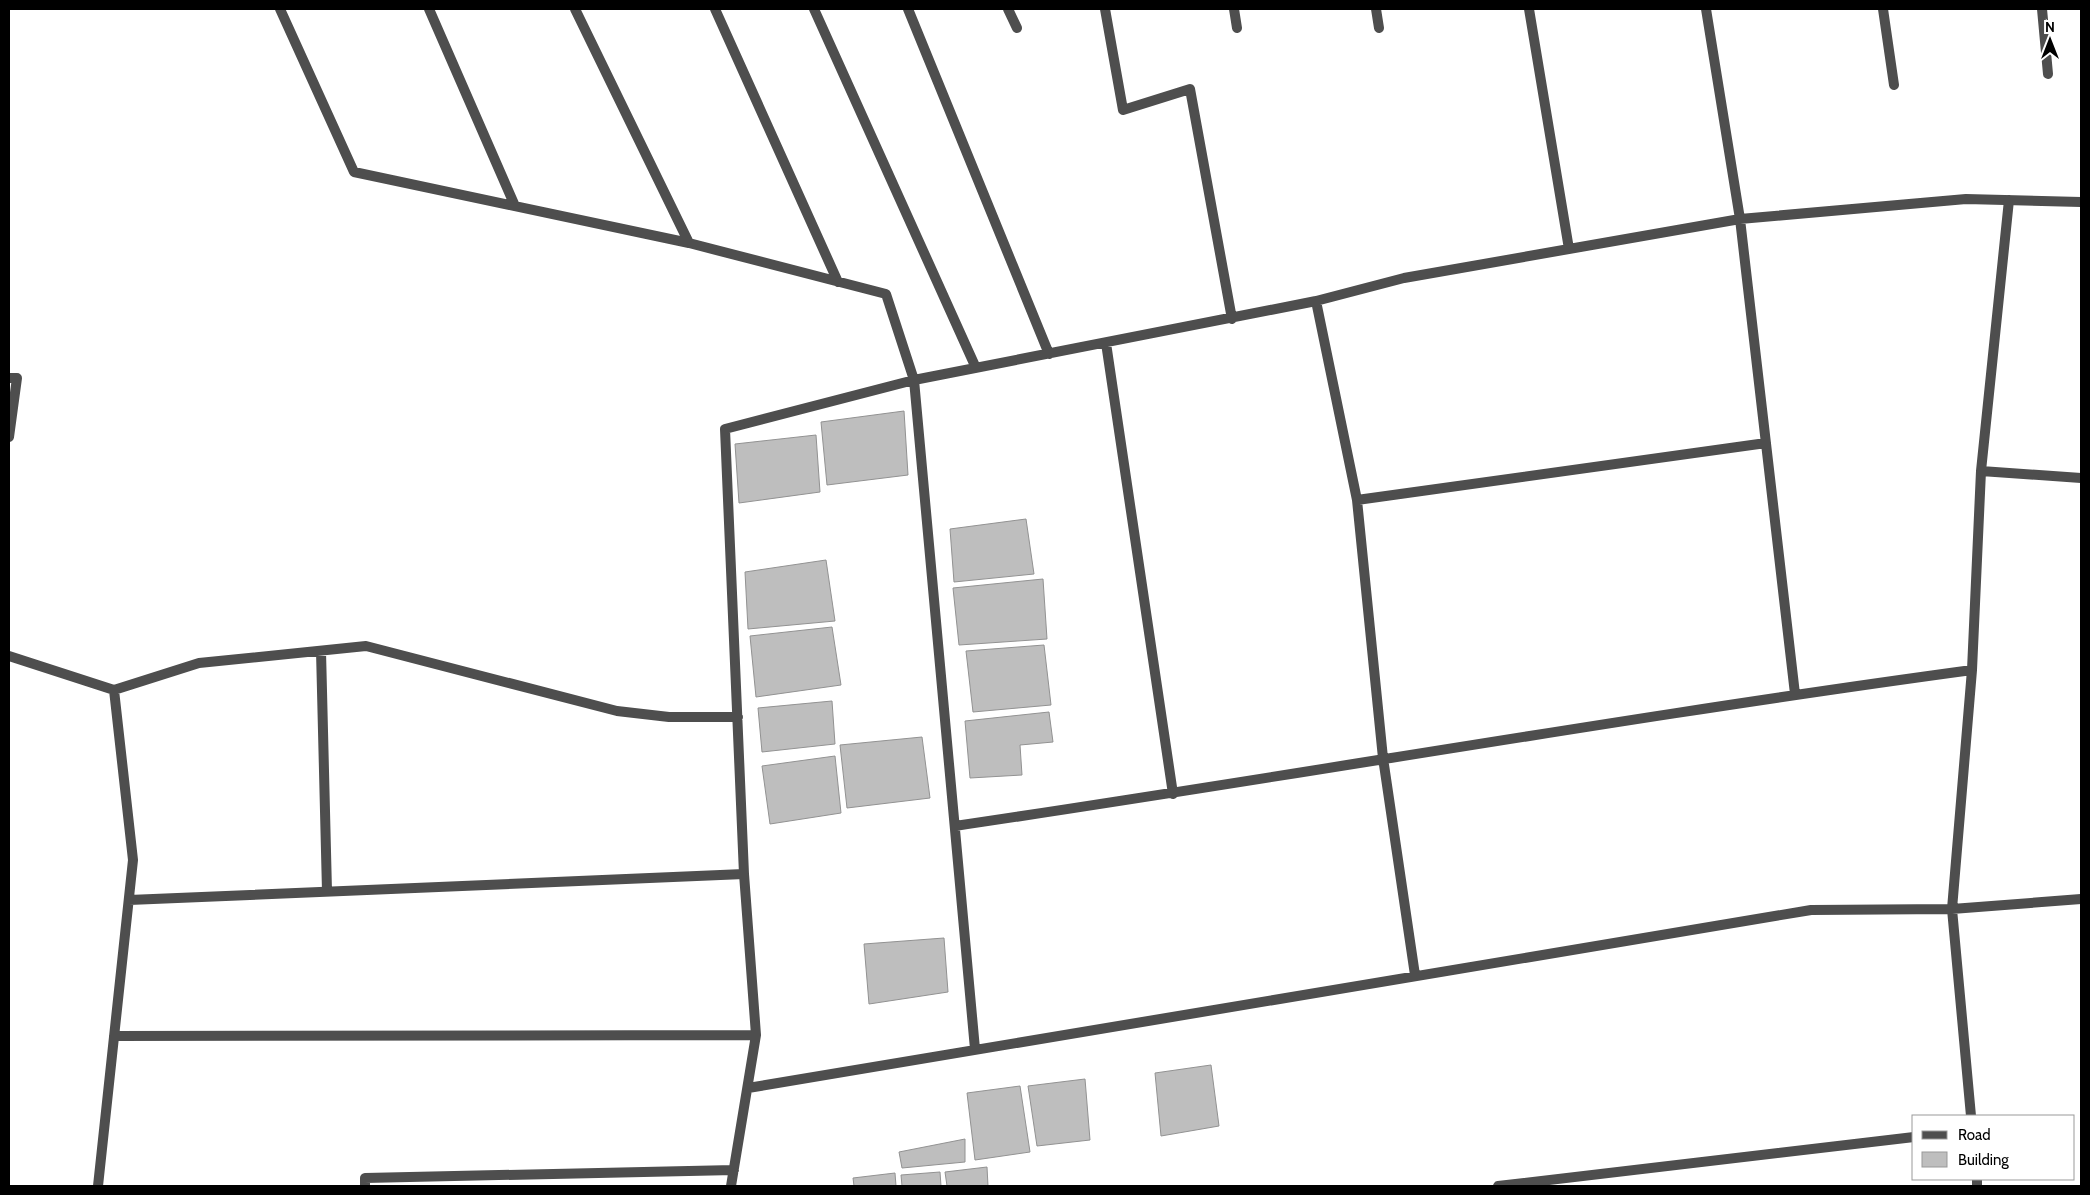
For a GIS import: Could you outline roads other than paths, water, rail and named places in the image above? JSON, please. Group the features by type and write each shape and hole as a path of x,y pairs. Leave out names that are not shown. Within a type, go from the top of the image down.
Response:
{"street":[{"path":"280,9 354,172 690,243 886,294 914,380 976,1049"},
{"path":"429,9 514,206"},
{"path":"576,9 690,243"},
{"path":"715,9 838,282"},
{"path":"814,9 976,368"},
{"path":"908,9 1050,354"},
{"path":"1008,9 1018,28"},
{"path":"1105,9 1123,110 1190,89 1232,319"},
{"path":"1234,9 1237,28"},
{"path":"1376,9 1379,28"},
{"path":"1530,9 1569,249"},
{"path":"1706,9 1740,219 1795,694"},
{"path":"1883,9 1894,85"},
{"path":"2042,9 2048,74"},
{"path":"731,1186 756,1035 744,874 725,429 914,380 1316,302 1404,278 1740,219 1966,199 2081,202"},
{"path":"1971,1115 1952,909 1972,670 1981,471 2009,200"},
{"path":"1316,302 1357,500 1382,758 1415,975"},
{"path":"1106,343 1173,794"},
{"path":"9,378 17,378 9,437"},
{"path":"1357,500 1766,443"},
{"path":"1981,471 2081,478"},
{"path":"9,656 114,690 199,663 366,646 617,711 669,716 738,716"},
{"path":"320,651 327,891"},
{"path":"955,826 1173,794 1382,758 1795,694 1972,670"},
{"path":"98,1186 133,860 114,690"},
{"path":"129,900 744,874"},
{"path":"748,1088 1811,910 1952,909 2081,899"},
{"path":"114,1036 756,1035"},
{"path":"1498,1186 1912,1137"},
{"path":"364,1186 365,1178 734,1170"}]}
